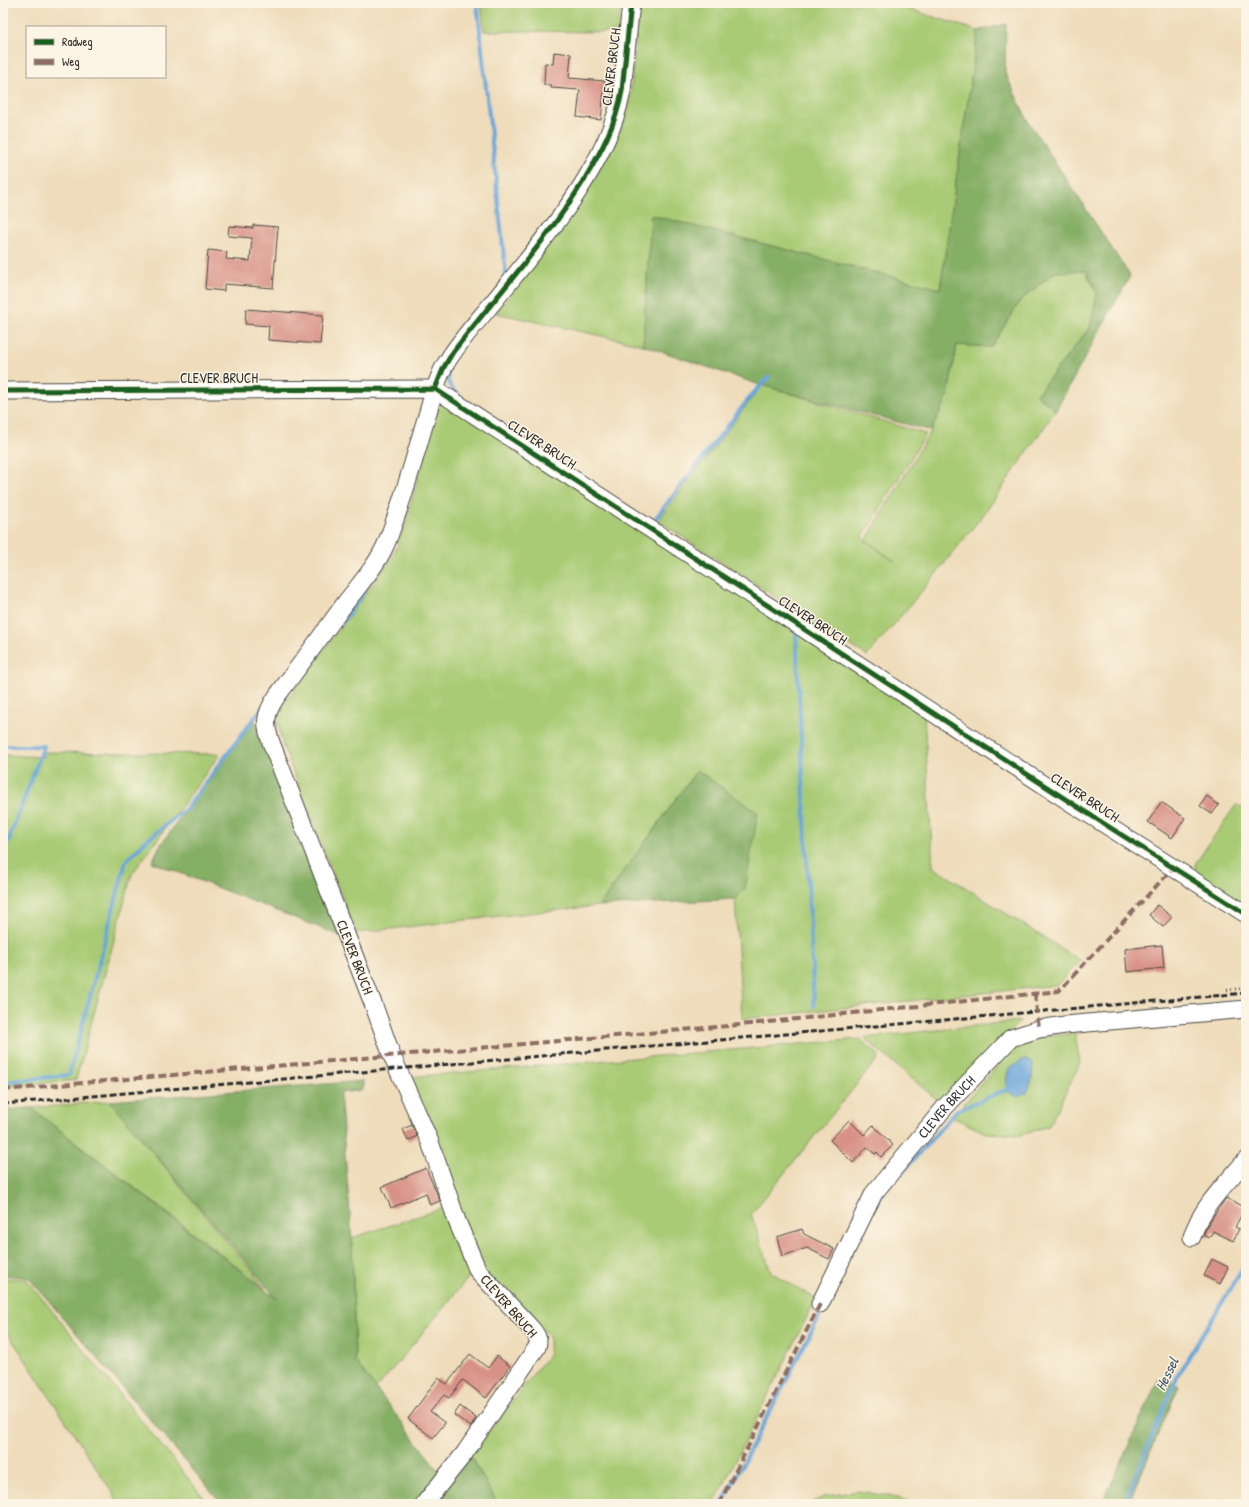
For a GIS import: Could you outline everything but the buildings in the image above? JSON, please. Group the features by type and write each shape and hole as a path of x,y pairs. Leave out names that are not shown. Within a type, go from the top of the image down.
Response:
{"street":[{"name":"CLEVER BRUCH","path":"424,1504 464,1454 537,1347 539,1342 538,1336 478,1271 457,1221 430,1142 392,1056 275,752 267,730 266,718 277,696 369,573 384,546 396,517 435,389 444,367 453,352 550,232 600,153 610,132 622,91 631,3"},
{"name":"CLEVER BRUCH","path":"3,391 435,389 1246,914"},
{"name":"CLEVER BRUCH","path":"820,1304 874,1193 945,1108 1010,1038 1039,1029 1065,1025 1246,1009"},
{"path":"1192,1237 1196,1225 1210,1202 1246,1160"}],"path":[{"path":"1227,990 1246,988"}],"green space":[{"path":"481,3 621,3 618,32 484,31"},
{"path":"639,3 890,3 978,31 940,289 651,215 643,345 496,313 570,215 603,164 617,137 629,109"},
{"path":"1006,24 1005,73 1028,121 1130,276 1056,410 1036,395 1090,328 1097,293 1086,271 1055,272 1020,301 991,347 957,345 948,395 931,431 757,384 643,345 651,215 940,289 978,31"},
{"path":"1086,271 1098,293 1090,327 1036,395 1056,410 987,510 927,585 867,656 658,521 762,385 926,434 862,538 895,562 866,540 931,431 948,395 957,345 991,347 1020,301 1055,272"},
{"path":"439,399 924,714 933,867 1081,961 1057,985 742,1019 735,899 745,889 697,770 599,906 356,933 283,746 276,715 392,558 404,528"},
{"path":"254,718 341,936 152,862 159,847"},
{"path":"46,752 220,754 132,874 76,1080 3,1087 3,755 44,757"},
{"path":"697,770 758,813 745,889 735,899 599,906"},
{"path":"1236,805 1246,810 1246,908 1195,876 1195,864"},
{"path":"1020,1021 942,1104 864,1038"},
{"path":"1075,1033 1080,1063 1049,1126 1022,1135 986,1133 952,1117 1020,1040"},
{"path":"860,1039 880,1056 751,1214 771,1272 816,1299 714,1504 498,1504 470,1455 549,1354 549,1335 523,1312 481,1269 408,1077"},
{"path":"363,1081 363,1090 340,1093 352,1238 355,1361 441,1474 470,1455 498,1504 222,1504 29,1278 3,1275 3,1110 31,1108 278,1300 110,1101"},
{"path":"110,1101 266,1289 31,1108"},
{"path":"449,1206 474,1271 376,1389 355,1361 352,1238"},
{"path":"3,1278 27,1280 209,1504 120,1504 3,1326"},
{"path":"1159,1378 1179,1386 1128,1504 1102,1504"},
{"path":"859,1491 900,1498 914,1504 808,1504 826,1496"}],"water":[{"path":"1024,1059 1033,1063 1032,1080 1027,1093 1017,1097 1006,1090 1007,1075 1009,1068"}],"waterway":[{"path":"477,3 505,277"},
{"path":"448,375 450,386 458,394"},
{"path":"655,519 751,396 769,377"},
{"path":"341,624 364,592"},
{"path":"796,634 814,1006"},
{"path":"3,1082 69,1075 126,861 147,840 186,809 264,705"},
{"path":"3,746 44,746 3,855"},
{"path":"900,1175 957,1110 1006,1090"},
{"path":"876,1207 883,1194"},
{"name":"Hessel","path":"1124,1504 1178,1375 1246,1263"},
{"path":"722,1504 824,1307"}],"railway":[{"path":"3,1104 1246,993"}],"marked path":[{"path":"3,1090 750,1024 1059,991 1173,868"},
{"path":"1035,994 1039,1029"},
{"path":"719,1504 820,1304"}],"cycle path":[{"path":"435,389 444,367 453,352 554,225 584,180 602,148 616,115 622,91 631,3"},
{"path":"3,391 435,389 1073,804 1246,914"}]}
